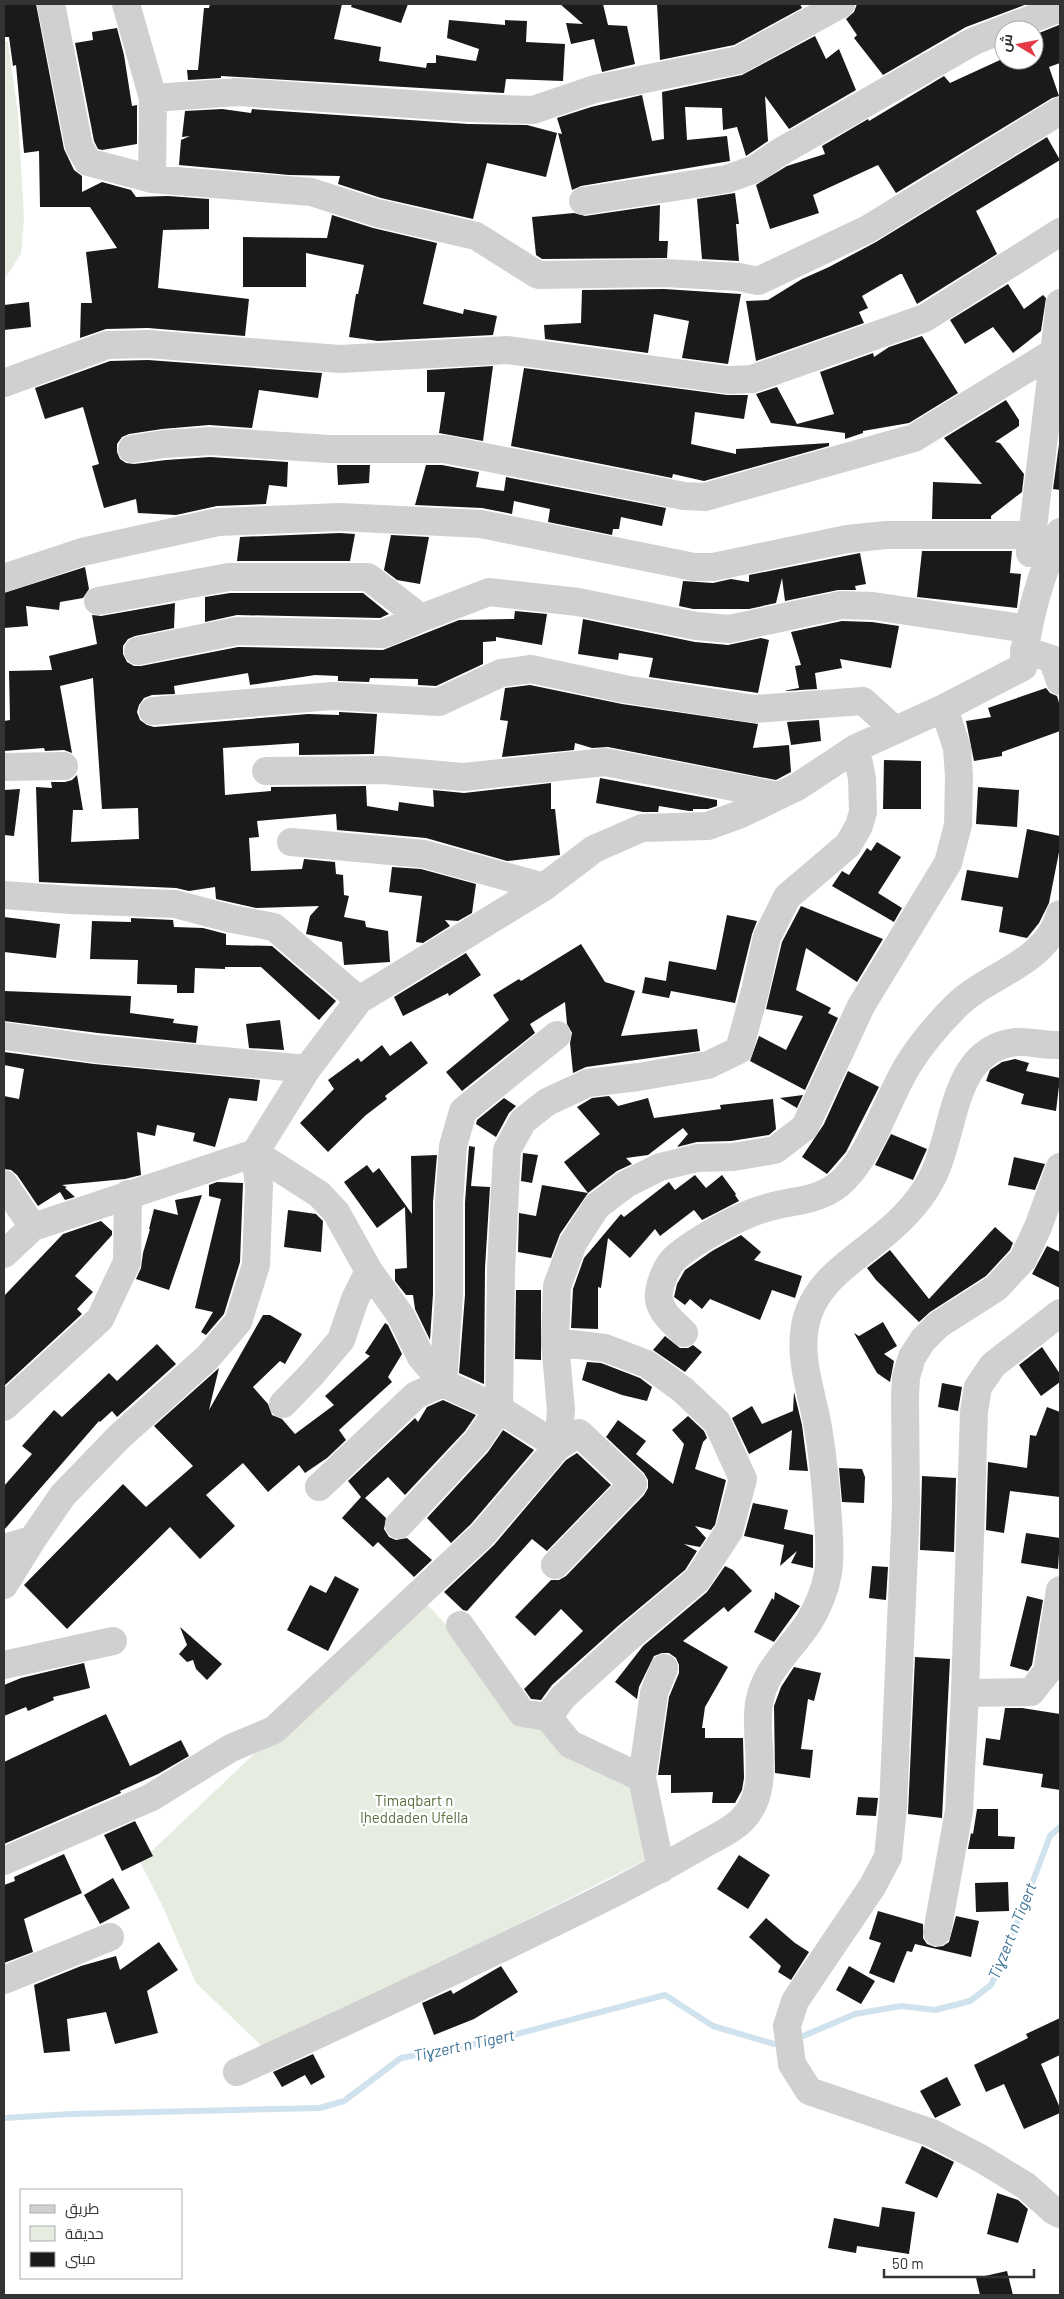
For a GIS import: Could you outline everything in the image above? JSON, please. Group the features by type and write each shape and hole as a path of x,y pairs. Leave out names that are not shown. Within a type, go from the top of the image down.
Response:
{"street":[{"path":"51,4 79,146 88,162 152,179 311,192 377,213 476,236 538,275 664,274 739,277 758,281 868,229 1060,111"},
{"path":"126,4 153,98 152,179"},
{"path":"153,98 238,92 469,108 533,110 595,89 739,60 841,4"},
{"path":"583,202 727,180 755,170 780,152 974,41 1060,8"},
{"path":"4,383 107,345 148,344 340,358 508,350 729,380 752,380 925,318 1060,232"},
{"path":"1025,644 1032,535 1060,304"},
{"path":"132,449 164,444 210,441 329,449 444,449 684,496 705,497 914,438 1054,352"},
{"path":"4,578 82,552 218,522 302,518 340,517 481,524 694,567 713,567 847,538 886,535 1032,535"},
{"path":"4,1585 63,1495 119,1437 208,1358 238,1322 256,1265 259,1186 255,1153 307,1069 359,1000 544,887 594,849 642,828 708,826 741,814 797,787 856,748 944,708 1025,644 1050,555 1060,532"},
{"path":"98,601 229,577 368,577 421,618"},
{"path":"138,651 237,631 383,634 489,592 578,602 696,626 721,628 729,628 841,605 873,606 1025,644 1058,665"},
{"path":"153,711 332,696 439,702 501,673 531,669 624,689 755,709 863,701 895,730"},
{"path":"558,1446 561,1410 555,1342 557,1286 573,1242 597,1206 626,1184 660,1167 697,1158 733,1157 775,1150 805,1127 861,1006 948,862 958,825 959,776 956,748 944,708"},
{"path":"399,1525 477,1441 499,1409 500,1269 507,1150 523,1121 547,1102 588,1083 708,1065 739,1050 767,937 787,897 848,845 859,826 863,812 863,787 856,748"},
{"path":"266,771 383,770 463,777 605,762 779,796"},
{"path":"4,767 64,766"},
{"path":"290,842 424,854 544,887"},
{"path":"4,895 175,904 232,919 274,927 359,1000"},
{"path":"684,1332 663,1312 658,1299 662,1280 673,1260 692,1245 763,1209 820,1196 838,1185 854,1167 868,1144 908,1066 931,1034 956,1005 1034,954 1049,937 1060,914"},
{"path":"443,1383 449,1295 449,1202 453,1146 464,1111 557,1035"},
{"path":"4,1036 96,1049 307,1069"},
{"path":"237,2072 514,1944 661,1869 741,1821 754,1803 760,1782 756,1732 759,1700 770,1670 808,1623 821,1598 828,1571 829,1544 825,1474 802,1348 805,1323 814,1299 829,1279 884,1235 916,1202 933,1176 943,1152 965,1076 978,1058 997,1046 1019,1042 1060,1045"},
{"path":"255,1153 319,1194 336,1212 369,1270 401,1316 421,1357 443,1383 499,1409 558,1446"},
{"path":"4,1254 33,1227 255,1153"},
{"path":"1060,1167 1038,1227 1023,1259 996,1288 938,1325 923,1340 912,1357 906,1377 906,1506 893,1807 888,1857 872,1887 795,2001 788,2026 792,2064 809,2090 932,2133 980,2158 1026,2186 1060,2214"},
{"path":"4,1184 33,1227"},
{"path":"4,1407 100,1319 127,1262 128,1194"},
{"path":"283,1404 341,1340 355,1299 369,1270"},
{"path":"937,1932 959,1811 965,1693 974,1412 978,1387 993,1365 1060,1313"},
{"path":"548,1716 563,1697 628,1638 698,1580 729,1531 744,1479 716,1422 683,1390 647,1364 605,1348 555,1342"},
{"path":"319,1487 416,1395 443,1383"},
{"path":"4,1862 150,1798 231,1748 274,1730 482,1535 558,1446 579,1433 633,1484 555,1565"},
{"path":"4,1548 32,1540"},
{"path":"965,1693 1031,1692 1047,1672 1060,1590"},
{"path":"460,1625 522,1713 548,1716 570,1744 642,1778"},
{"path":"4,1666 112,1641"},
{"path":"661,1869 642,1778 654,1693 664,1668"},
{"path":"4,1980 110,1937"}],"green space":[{"path":"4,41 8,42 18,115 24,218 21,254 4,280"},
{"name":"Timaqbart n Iḥeddaden Ufella","path":"420,1597 565,1752 642,1787 647,1859 267,2051 196,1983 162,1905 140,1862"}],"building":[{"path":"4,4 36,4 64,149 74,170 82,176 82,192 102,182 131,190 136,197 168,196 209,199 209,229 163,230 158,288 249,299 245,336 148,328 106,329 80,338 81,303 92,303 86,252 117,248 90,207 40,207 39,151 24,153 16,65 13,66 9,37 4,37"},
{"path":"210,4 342,4 334,39 381,47 379,61 426,68 427,63 436,63 436,55 476,61 479,49 447,38 449,20 505,25 505,20 527,21 526,42 565,44 563,81 506,79 504,93 221,76 221,78 188,80 187,70 198,70 204,8 209,8"},
{"path":"352,4 408,4 401,23 351,7"},
{"path":"560,4 603,4 608,25 627,26 635,64 602,72 594,39 571,44 566,23 583,24"},
{"path":"657,4 800,4 802,8 734,45 660,60"},
{"path":"857,4 1027,4 966,27 883,75 854,38 857,35 846,19 854,12"},
{"path":"1059,25 1060,63 1049,67 1059,96 1052,98 896,193 878,165 813,195 819,213 770,229 756,185 787,166 825,154 822,146 868,119 869,121 944,76 950,83 994,63 994,70 1044,70 1044,31"},
{"path":"117,28 124,55 132,106 137,105 137,144 102,150 98,149 94,141 75,43 93,40 92,32"},
{"path":"815,36 826,59 839,49 856,90 789,129 765,96 768,141 746,156 737,127 723,130 722,108 685,107 687,140 727,136 730,161 581,186 572,190 558,133 562,134 557,118 591,107 642,95 652,141 664,139 662,92 742,75"},
{"path":"222,109 251,113 252,109 468,124 527,125 557,133 546,177 487,163 473,219 381,198 338,184 340,176 289,175 179,165 181,140 190,136 182,137 185,111"},
{"path":"1047,137 1060,160 976,211 997,254 917,304 902,274 900,274 862,296 868,308 859,312 864,323 756,361 746,301 768,300 802,279 876,242"},
{"path":"735,193 739,224 736,224 739,261 702,259 697,199"},
{"path":"660,205 659,241 668,241 667,258 542,259 536,255 532,217 574,213 585,216"},
{"path":"332,215 373,228 437,243 423,304 463,314 464,309 497,316 493,335 378,341 349,337 356,294 358,294 364,265 306,253 306,287 243,287 243,237 327,238"},
{"path":"1008,284 1024,309 1043,295 1046,298 1041,331 1013,353 993,327 965,344 950,320"},
{"path":"664,289 741,294 728,364 682,358 689,321 654,314 648,353 545,339 544,325 581,323 582,290"},
{"path":"29,302 31,327 4,330 4,305"},
{"path":"922,336 958,393 909,423 863,431 863,433 845,439 845,433 771,423 756,394 777,387 797,424 834,414 820,372 873,353 874,357 889,347"},
{"path":"148,360 322,373 318,398 259,390 252,428 209,425 162,429 129,434 122,437 117,444 117,452 120,459 126,463 134,464 210,457 288,462 287,487 269,485 266,504 217,506 176,515 138,513 136,499 104,508 92,466 99,464 83,407 45,419 35,388 110,361"},
{"path":"493,366 483,441 439,433 445,392 427,392 427,370"},
{"path":"524,368 727,395 748,395 744,419 695,412 691,444 736,454 736,449 829,443 829,446 704,481 673,474 672,478 511,446"},
{"path":"1006,400 1019,420 1019,426 995,442 1000,443 1024,474 1022,492 991,516 991,519 932,519 933,482 982,484 944,438"},
{"path":"1060,437 1060,490 1053,489"},
{"path":"337,465 370,465 369,483 338,485"},
{"path":"426,465 442,465 479,472 476,487 504,491 506,477 666,508 662,526 621,517 619,529 613,529 612,535 548,522 550,509 514,501 512,514 482,508 415,505"},
{"path":"355,534 350,561 237,561 240,537"},
{"path":"391,535 429,537 420,584 397,580 384,570"},
{"path":"922,551 1012,551 1010,573 1021,574 1017,608 917,597"},
{"path":"860,553 866,584 855,586 856,590 838,590 785,601 782,578 776,603 749,609 693,609 679,606 683,581 713,583 731,579 749,582 749,575"},
{"path":"85,567 89,589 83,598 60,602 59,610 26,606 28,626 4,628 4,593"},
{"path":"230,593 363,593 389,614 380,618 237,615 205,622 205,597"},
{"path":"175,603 174,628 128,639 123,646 123,654 127,662 134,666 141,666 238,647 383,650 459,620 514,619 515,611 547,614 542,645 496,637 496,641 483,642 483,664 436,686 418,685 418,679 370,678 369,682 338,681 338,676 315,675 250,685 248,673 174,686 175,694 152,695 144,698 137,712 140,720 154,727 308,714 339,715 339,712 377,714 374,754 299,755 299,743 223,748 225,795 271,791 271,787 366,786 367,806 398,811 399,802 434,807 433,790 464,793 551,783 551,809 555,809 560,855 507,861 426,838 337,830 336,814 257,821 259,837 249,838 251,871 302,869 304,859 335,862 336,874 343,875 344,895 349,896 344,917 365,921 366,927 388,931 390,962 344,965 342,942 306,934 310,916 319,906 256,908 216,899 215,887 189,891 176,888 39,882 36,787 52,788 51,782 65,782 72,780 77,775 83,810 73,810 71,842 139,839 138,808 102,809 93,678 60,686 72,753 64,750 45,751 44,748 4,751 4,721 10,720 9,671 52,670 49,656 97,644 92,615 101,616"},
{"path":"583,619 695,642 728,645 761,638 769,640 758,693 649,677 653,658 619,653 618,660 578,654"},
{"path":"842,621 872,622 899,626 891,668 840,659 842,668 815,673 817,689 783,691 799,688 795,666 801,665 791,632"},
{"path":"530,685 622,704 758,724 753,748 789,745 791,772 776,780 608,747 592,748 575,743 574,750 502,757 508,721 500,720 505,688"},
{"path":"1046,688 1050,693 1057,696 1060,706 1060,731 1002,752 1002,756 974,761 966,721 991,717 988,708"},
{"path":"819,720 821,741 791,745 787,722"},
{"path":"884,760 921,761 921,809 883,809"},
{"path":"600,778 717,800 717,806 689,811 659,806 658,812 643,812 596,803"},
{"path":"978,787 1019,790 1017,827 976,824"},
{"path":"20,789 14,836 4,835 4,790"},
{"path":"1027,829 1060,836 1060,847 1049,903 1039,923 1027,938 999,932 1003,907 961,900 967,870 1018,878"},
{"path":"877,842 901,857 878,893 902,908 894,922 832,886 842,871 849,875 867,848 871,851"},
{"path":"392,867 421,869 476,884 472,913 458,921 445,920 450,926 423,943 416,942 422,896 389,892"},
{"path":"801,906 883,939 857,982 806,948 796,990 831,1008 828,1013 838,1018 805,1090 750,1061 759,1036 786,1050 803,1016 766,1009 782,942"},
{"path":"727,915 757,921 735,1003 671,991 669,998 642,993 645,977 666,981 669,961 716,970"},
{"path":"4,917 60,924 56,958 4,952"},
{"path":"131,918 173,920 174,927 203,928 226,934 226,945 272,946 336,1001 319,1020 261,967 195,968 194,993 177,993 177,985 137,984 138,960 90,959 92,921 131,922"},
{"path":"581,944 605,982 635,991 621,1036 697,1029 700,1051 586,1067 573,1073 570,1043 572,1033 567,1024 565,1002 530,1024 535,1033 462,1091 446,1072 509,1020 493,995 519,979 521,981"},
{"path":"466,953 481,975 449,996 448,993 403,1016 394,997"},
{"path":"4,991 131,996 130,1013 174,1019 173,1023 198,1026 196,1043 4,1021"},
{"path":"280,1020 284,1050 249,1048 246,1024"},
{"path":"411,1041 428,1063 385,1096 387,1099 366,1115 328,1152 300,1123 334,1089 328,1080 358,1058 361,1062 382,1045 390,1056"},
{"path":"4,1052 94,1064 260,1080 257,1101 229,1098 215,1147 193,1141 195,1133 157,1125 155,1136 137,1132 141,1175 125,1179 62,1185 67,1187 65,1188 75,1197 65,1200 60,1192 38,1206 17,1175 11,1170 4,1169 4,1096 19,1099 24,1069 4,1065"},
{"path":"1015,1059 1029,1063 1026,1071 1060,1078 1056,1111 1021,1104 1024,1094 986,1081 990,1070 1002,1062"},
{"path":"848,1071 879,1087 846,1152 827,1174 802,1157 824,1124"},
{"path":"803,1095 797,1108 780,1098"},
{"path":"609,1096 618,1106 648,1098 654,1118 721,1109 720,1105 773,1099 776,1129 769,1135 731,1141 697,1142 677,1147 688,1134 683,1128 648,1155 626,1158 632,1164 617,1171 588,1193 564,1162 600,1134 577,1107 592,1098"},
{"path":"504,1098 516,1106 509,1113 496,1137 476,1124 477,1120"},
{"path":"891,1134 927,1149 913,1180 875,1165"},
{"path":"469,1146 475,1147 471,1186 490,1187 485,1268 484,1384 459,1373 465,1295 465,1203"},
{"path":"523,1153 538,1155 532,1183 521,1181"},
{"path":"437,1155 433,1202 433,1294 430,1340 415,1309 413,1295 406,1295 395,1281 395,1269 407,1268 405,1207 377,1228 344,1182 367,1165 373,1173 379,1168 412,1214 411,1156"},
{"path":"1014,1157 1045,1164 1035,1190 1008,1185"},
{"path":"695,1175 706,1188 722,1175 739,1201 702,1220 694,1210 660,1236 655,1229 630,1258 608,1238 601,1288 598,1287 598,1329 571,1328 573,1289 584,1258 621,1214 624,1217 669,1182 675,1190"},
{"path":"217,1182 243,1183 240,1262 224,1314 206,1335 201,1332 213,1312 195,1308 221,1199 209,1196 209,1185"},
{"path":"542,1185 588,1193 560,1234 551,1258 518,1252 519,1213 536,1216"},
{"path":"202,1195 169,1290 136,1279 141,1268 154,1209 178,1215 175,1200"},
{"path":"288,1210 316,1214 323,1221 321,1252 284,1247"},
{"path":"101,1221 112,1231 112,1235 75,1276 93,1292 77,1309 82,1314 4,1386 4,1296 63,1234"},
{"path":"995,1227 1013,1243 1010,1250 986,1276 930,1312 919,1322 876,1280 867,1268 890,1250 929,1299"},
{"path":"741,1235 761,1252 754,1260 802,1276 795,1298 772,1290 760,1320 710,1299 702,1309 690,1299 685,1305 674,1297 677,1284 685,1270 712,1251"},
{"path":"1047,1246 1060,1252 1060,1288 1032,1274"},
{"path":"516,1290 541,1290 541,1360 515,1359"},
{"path":"263,1315 270,1315 302,1334 285,1364 280,1361 253,1387 268,1404 272,1415 282,1419 295,1434 334,1405 325,1396 370,1356 365,1353 385,1323 388,1325 402,1354 388,1377 392,1382 339,1430 346,1440 327,1458 305,1473 299,1465 268,1492 243,1463 206,1495 235,1526 200,1559 170,1527 67,1629 24,1585 123,1484 146,1507 193,1466 154,1426 219,1368 209,1410"},
{"path":"883,1322 897,1346 884,1354 894,1361 890,1382 877,1373 854,1333 859,1336"},
{"path":"665,1336 680,1348 688,1348 693,1345 702,1352 685,1372 653,1350"},
{"path":"157,1344 176,1364 117,1417 112,1411 99,1421 4,1530 4,1486 32,1454 22,1446 54,1410 62,1417 109,1373 117,1381"},
{"path":"1042,1347 1060,1374 1060,1382 1041,1396 1019,1365"},
{"path":"587,1362 601,1363 640,1378 652,1387 647,1401 622,1395 582,1380"},
{"path":"942,1383 962,1387 958,1411 938,1407"},
{"path":"794,1392 802,1425 808,1471 789,1470 792,1430 749,1454 732,1418 752,1406 762,1424 793,1411"},
{"path":"443,1400 476,1415 465,1431 405,1495 388,1477 365,1498 386,1518 384,1529 389,1537 396,1540 407,1538 432,1560 414,1577 378,1542 373,1547 342,1518 361,1497 348,1481 415,1418 418,1422 427,1407"},
{"path":"1047,1407 1060,1412 1060,1497 1010,1491 1004,1533 986,1530 988,1462 1027,1468 1030,1435 1036,1436"},
{"path":"688,1416 704,1431 707,1438 703,1442 695,1469 726,1480 715,1525 711,1530 695,1526 706,1538 700,1547 684,1544 697,1551 685,1570 552,1685 541,1700 531,1699 524,1689 583,1631 561,1609 535,1636 515,1617 551,1580 559,1580 566,1576 644,1495 648,1488 648,1480 644,1473 606,1437 618,1420 646,1441 636,1454 673,1484 684,1444 672,1430"},
{"path":"503,1430 534,1450 471,1524 451,1543 427,1518 488,1452"},
{"path":"577,1453 611,1485 547,1551 532,1539 467,1611 463,1610 444,1592 494,1545 566,1460"},
{"path":"839,1468 862,1469 865,1477 864,1503 842,1502"},
{"path":"922,1476 956,1478 954,1552 920,1550"},
{"path":"753,1503 788,1510 784,1529 813,1535 813,1568 791,1563 797,1551 780,1566 784,1545 744,1536"},
{"path":"1026,1533 1060,1538 1058,1569 1021,1563"},
{"path":"725,1566 733,1570 752,1591 728,1612 724,1607 683,1641 728,1667 705,1707 702,1728 705,1728 705,1738 743,1738 744,1778 742,1790 735,1803 712,1803 713,1792 671,1793 671,1775 658,1775 669,1697 679,1673 679,1665 676,1658 669,1653 654,1656 639,1687 637,1699 615,1682 643,1646 707,1592"},
{"path":"872,1566 888,1567 886,1600 869,1598"},
{"path":"335,1576 359,1589 328,1651 287,1630 310,1585 326,1593"},
{"path":"775,1592 800,1606 774,1642 754,1632 772,1598 774,1600"},
{"path":"1027,1596 1043,1600 1032,1665 1028,1671 1010,1666"},
{"path":"180,1627 222,1664 207,1680 196,1669 193,1660 187,1662 179,1654 187,1645"},
{"path":"915,1657 950,1659 942,1818 908,1814"},
{"path":"84,1663 90,1688 53,1697 54,1700 28,1711 26,1707 4,1716 4,1685 21,1678"},
{"path":"794,1667 821,1673 814,1701 808,1699 801,1749 813,1750 810,1778 775,1773 774,1706 781,1687"},
{"path":"1005,1708 1022,1708 1060,1714 1060,1790 1041,1787 1043,1774 983,1765 986,1738 1000,1740"},
{"path":"106,1714 130,1766 181,1740 189,1756 158,1774 120,1791 121,1793 4,1844 4,1762"},
{"path":"858,1797 878,1798 876,1816 856,1815"},
{"path":"977,1809 998,1809 998,1836 1015,1837 1014,1849 968,1849 971,1833 973,1834"},
{"path":"135,1821 153,1856 122,1871 104,1835"},
{"path":"64,1854 82,1893 24,1919 33,1952 4,1963 4,1885 15,1881 14,1877"},
{"path":"739,1855 770,1875 748,1909 717,1889"},
{"path":"113,1878 130,1908 100,1924 84,1895"},
{"path":"1008,1882 1009,1911 976,1912 975,1883"},
{"path":"878,1911 923,1924 923,1938 927,1944 935,1947 943,1946 949,1942 956,1916 979,1921 971,1957 915,1944 912,1952 907,1951 894,1983 869,1973 881,1943 869,1939"},
{"path":"766,1918 795,1943 809,1952 791,1980 778,1972 781,1966 749,1937"},
{"path":"159,1942 178,1970 147,1991 158,2033 115,2044 106,2012 67,2019 70,2051 44,2053 34,1985 81,1966 116,1956 120,1970"},
{"path":"501,1966 518,1992 474,2019 434,2035 422,2003 451,1990 453,1994"},
{"path":"849,1966 875,1981 861,2004 836,1990"},
{"path":"1060,2018 1060,2055 1041,2064 1060,2108 1060,2113 1024,2129 1004,2084 986,2092 974,2065 1028,2038 1026,2034"},
{"path":"313,2054 325,2077 311,2085 305,2075 282,2087 273,2072"},
{"path":"947,2077 961,2105 935,2118 920,2091"},
{"path":"922,2146 954,2162 937,2198 905,2183"},
{"path":"997,2193 1018,2200 1028,2209 1018,2243 987,2234"},
{"path":"882,2207 915,2212 909,2254 857,2246 856,2253 828,2248 834,2218 879,2227"},
{"path":"1007,2271 1013,2295 980,2295 976,2278"}],"waterway":[{"name":"Tiɣzert n Tigert","path":"796,2039 855,2014 901,2006 935,2010 970,2001 991,1985 1003,1960 1050,1836 1060,1827"},
{"name":"Tiɣzert n Tigert","path":"4,2118 71,2114 320,2108 344,2101 401,2058 494,2040 665,1995 713,2026 774,2044"}]}
